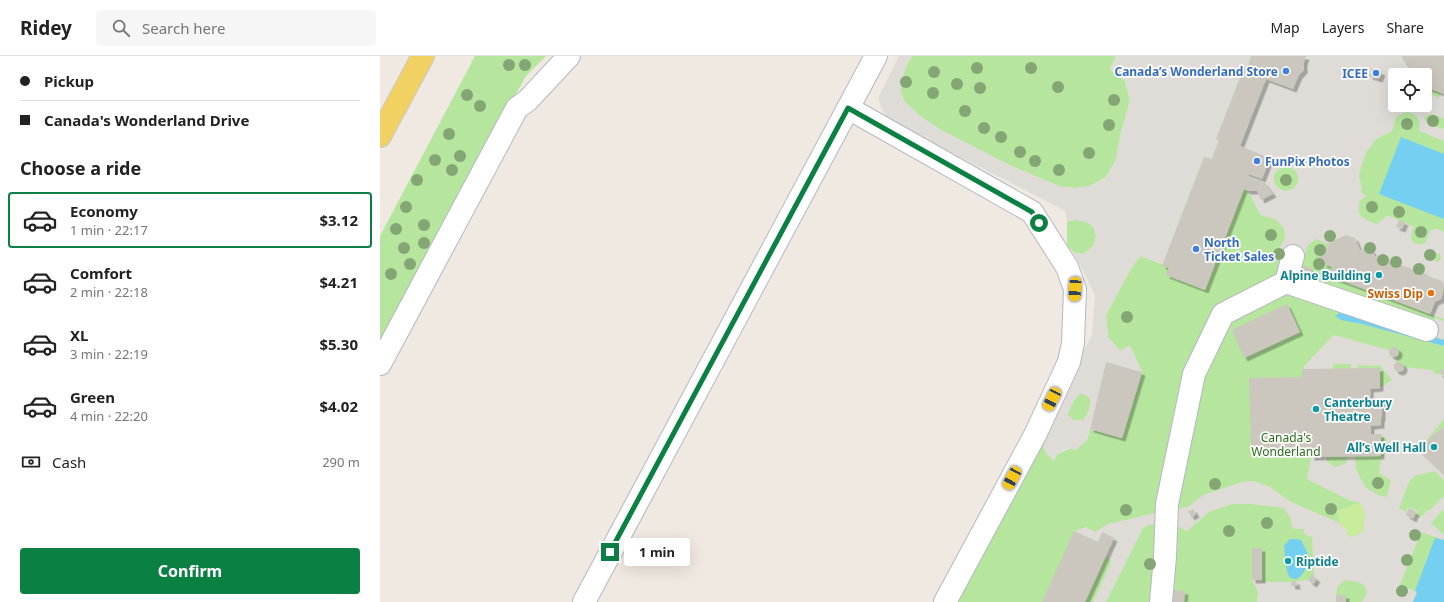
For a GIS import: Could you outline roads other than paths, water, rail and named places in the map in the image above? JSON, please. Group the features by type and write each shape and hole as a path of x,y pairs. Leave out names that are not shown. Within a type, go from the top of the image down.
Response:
{"main road":[{"path":"380,136 423,56"}],"lane":[{"path":"380,364 517,108 527,101 569,56"},
{"path":"584,602 876,56"},
{"path":"848,108 1032,212 1067,267 1075,289 1073,343 1069,362 1035,435 945,602"},
{"path":"1286,282 1293,256"},
{"path":"1161,602 1165,557 1167,504 1194,374 1223,314 1286,282 1427,330"}],"water":[{"path":"1401,137 1444,154 1444,219 1379,194"},
{"path":"1339,313 1357,316 1444,340 1444,346 1362,324 1341,320 1335,316"},
{"path":"1435,538 1444,540 1444,602 1413,602 1417,592 1415,591"},
{"path":"1290,539 1301,540 1308,555 1304,572 1301,576 1294,579 1288,574 1286,567 1284,546"}],"place":[{"name":"Canada’s Wonderland Store","path":"1286,71"},
{"name":"ICEE","path":"1376,73"},
{"name":"FunPix Photos","path":"1257,161"},
{"name":"North Ticket Sales","path":"1196,249"},
{"name":"Alpine Building","path":"1379,275"},
{"name":"Swiss Dip","path":"1431,293"},
{"name":"Canterbury Theatre","path":"1316,409"},
{"name":"All’s Well Hall","path":"1434,447"},
{"name":"Riptide","path":"1288,561"}],"park label":[{"name":"Canada's Wonderland","path":"1286,444"}]}
